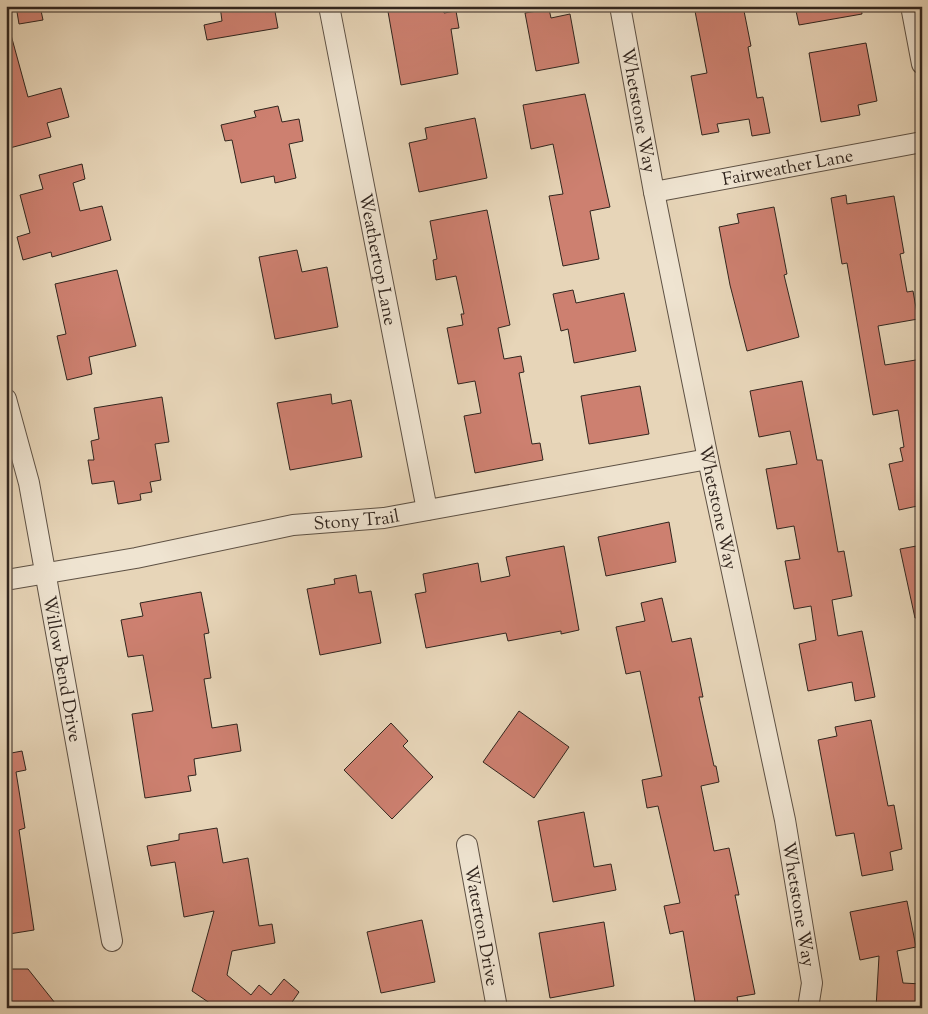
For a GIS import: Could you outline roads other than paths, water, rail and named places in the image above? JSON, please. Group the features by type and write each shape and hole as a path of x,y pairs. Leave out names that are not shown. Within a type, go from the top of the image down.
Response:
{"street":[{"name":"Weathertop Lane","path":"329,6 427,510"},
{"name":"Whetstone Way","path":"620,6 654,192 708,459 785,820 812,984 808,1008"},
{"path":"911,6 922,64"},
{"name":"Fairweather Lane","path":"654,192 922,142"},
{"name":"Willow Bend Drive","path":"6,399 29,483 112,941"},
{"name":"Stony Trail","path":"6,580 136,558 293,525 384,518 708,459"},
{"name":"Waterton Drive","path":"467,845 497,1008"}]}
